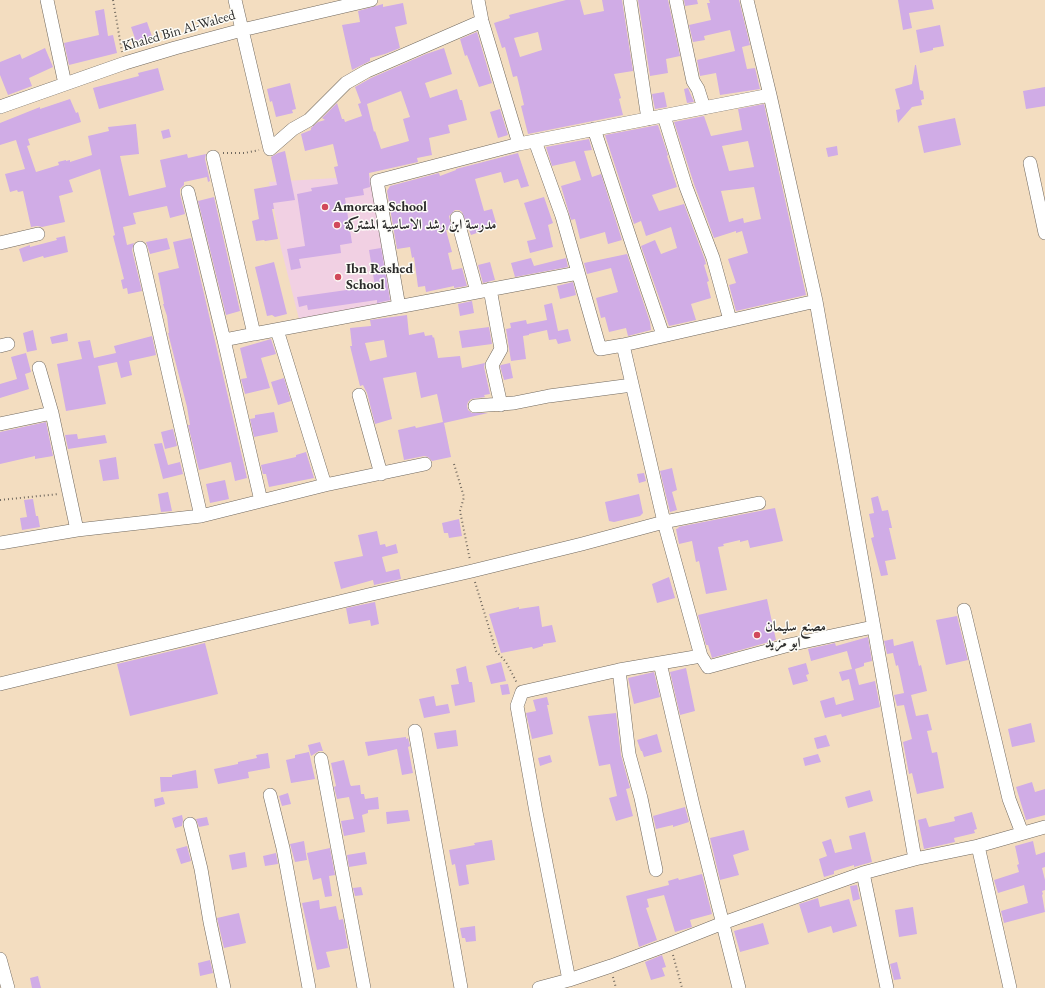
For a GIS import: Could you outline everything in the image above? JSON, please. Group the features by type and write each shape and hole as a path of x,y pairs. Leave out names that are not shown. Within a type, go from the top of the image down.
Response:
{"street":[{"path":"47,0 65,84"},
{"path":"235,0 270,149 293,129 309,120 346,83 367,71 482,21"},
{"name":"Khaled Bin Al-Waleed","path":"0,107 125,63 242,30 371,0"},
{"path":"478,0 482,21 518,144"},
{"path":"630,0 648,119"},
{"path":"676,0 693,81 698,89 704,108"},
{"path":"746,0 770,95 816,301 915,859"},
{"path":"399,307 377,181 518,144 770,95"},
{"path":"664,116 686,187 713,258 730,320"},
{"path":"594,129 664,335"},
{"path":"535,141 562,216 600,349 816,301"},
{"path":"213,157 254,334"},
{"path":"1030,163 1045,233"},
{"path":"188,192 261,501"},
{"path":"457,218 477,292"},
{"path":"0,243 38,234"},
{"path":"140,248 201,516"},
{"path":"224,340 578,272"},
{"path":"490,289 501,349 492,365 501,405"},
{"path":"277,330 325,485"},
{"path":"623,345 664,522 701,656 708,667 789,645 873,627"},
{"path":"39,368 52,413 77,530"},
{"path":"476,406 501,405 548,396 632,385"},
{"path":"359,395 381,474"},
{"path":"0,424 52,413"},
{"path":"0,543 77,530 201,516 325,485 425,464"},
{"path":"0,684 472,571 664,522 759,503"},
{"path":"964,610 1009,799 1022,833"},
{"path":"569,980 516,706 522,692 619,670 701,656"},
{"path":"660,663 693,805 739,988"},
{"path":"619,670 630,754 656,870"},
{"path":"415,731 461,988"},
{"path":"321,759 364,988"},
{"path":"270,795 283,848 309,988"},
{"path":"190,824 224,988"},
{"path":"540,988 569,980 863,873 915,859 978,846 1045,827"},
{"path":"978,846 1010,988"},
{"path":"863,873 887,988"},
{"path":"0,959 8,988"}],"path":[{"path":"112,0 125,63"},
{"path":"213,157 224,153 244,153 270,149"},
{"path":"454,464 464,496 460,511 472,571 496,651 506,662 522,692"},
{"path":"0,500 70,493"},
{"path":"670,944 682,988"}],"shaded area":[{"path":"370,176 381,232 391,305 299,319 281,248 269,182"}],"building":[{"path":"566,0 580,0 584,15 604,11 602,0 622,0 633,71 614,74 621,98 619,99 623,115 528,134 521,106 524,105 517,76 513,77 505,47 502,48 494,23 510,18 509,15","holes":["538,32 542,50 520,57 514,38"]},
{"path":"638,0 668,0 680,56 666,59 668,73 650,76"},
{"path":"684,0 697,0 698,4 685,6"},
{"path":"709,0 739,0 750,45 742,47 747,69 755,68 760,89 720,95 716,73 700,76 697,60 735,51 730,30 704,36 705,40 693,42 689,25 711,20 707,3 710,3"},
{"path":"898,0 932,0 934,9 909,13 912,28 903,30"},
{"path":"403,3 407,24 395,27 400,48 370,58 370,61 352,70 342,25 360,22 358,11 383,4 383,7"},
{"path":"104,9 108,36 113,35 117,53 69,65 64,43 99,35 95,11"},
{"path":"147,22 154,42 138,47 131,27"},
{"path":"940,25 944,46 920,53 916,30"},
{"path":"477,32 492,83 479,87 467,55 465,56 460,39"},
{"path":"45,48 53,67 29,78 32,86 8,95 0,75 0,62 20,54 22,59"},
{"path":"444,48 452,74 425,83 430,98 457,89 460,100 462,100 467,120 448,125 450,133 429,138 432,155 417,158 418,162 369,173 370,187 363,189 364,195 345,198 352,243 340,245 341,253 299,259 301,268 291,270 287,249 305,246 297,194 312,191 311,188 338,184 334,167 338,166 333,144 305,151 301,134 311,130 311,128 318,122 325,120 322,118 337,103 342,119 344,119 345,122 362,116 358,104 361,103 355,87 371,78 426,54","holes":["401,91 410,117 403,119 409,141 381,149 375,131 374,132 367,104"]},
{"path":"915,65 920,90 923,91 924,99 921,100 922,105 912,107 898,123 896,110 900,109 895,89 912,84"},
{"path":"158,68 164,90 99,109 93,88 139,76 138,73"},
{"path":"290,83 296,109 292,110 293,113 276,117 267,89"},
{"path":"1045,87 1045,106 1026,109 1023,91"},
{"path":"688,88 694,102 687,103 684,89"},
{"path":"664,92 667,107 655,109 652,94"},
{"path":"70,99 76,113 78,112 81,122 28,139 30,145 27,146 36,172 59,165 58,162 70,160 70,162 92,155 88,136 109,131 108,127 136,124 139,154 120,156 129,196 166,187 160,160 187,154 188,158 206,154 205,159 210,181 208,182 207,177 184,182 184,185 180,189 185,214 170,218 167,206 133,213 136,224 123,227 127,245 134,243 132,250 142,291 128,294 127,288 123,289 121,280 124,279 113,236 115,235 100,169 69,180 73,192 59,196 65,222 42,227 31,227 23,191 18,192 17,190 10,192 5,174 25,169 16,140 0,145 0,123 40,107 40,109"},
{"path":"764,104 806,295 736,311 729,285 736,283 728,259 748,253 742,231 736,233 736,231 714,238 694,184 674,122 704,116 711,136 742,130 738,109","holes":["748,141 754,167 729,171 722,146","754,187 761,219 744,223 743,218 729,222 721,191"]},
{"path":"500,109 508,135 498,138 490,112"},
{"path":"955,118 961,145 924,153 918,126"},
{"path":"658,125 677,187 652,195 659,211 684,204 705,260 706,264 704,265 709,281 707,282 711,298 691,304 696,320 669,326 641,246 655,240 661,254 677,248 671,227 646,236 641,221 634,224 605,135"},
{"path":"169,129 171,137 163,139 161,131"},
{"path":"589,139 592,150 584,151 592,177 601,174 622,240 608,244 605,232 580,239 575,219 571,220 561,186 581,180 575,161 552,166 546,147"},
{"path":"837,146 838,155 828,157 826,148"},
{"path":"285,151 295,200 273,203 274,209 272,209 278,239 256,241 252,221 259,219 254,189 277,185 271,157"},
{"path":"518,153 529,186 521,188 518,179 504,183 501,172 475,179 484,211 492,209 497,226 471,235 462,212 455,210 449,216 452,229 446,230 452,252 448,253 452,270 462,268 467,286 454,288 454,286 426,292 425,286 418,287 414,257 412,258 410,247 397,249 387,191 390,186 439,173 440,176 456,169"},
{"path":"214,197 240,311 226,315 198,201"},
{"path":"544,197 553,223 548,225 553,247 530,253 527,241 536,239 524,203"},
{"path":"65,236 68,252 44,258 43,256 23,262 19,249 30,245 30,247 57,240 56,238"},
{"path":"167,238 170,249 150,254 146,242"},
{"path":"191,238 247,478 235,481 231,462 199,470 188,425 190,425 187,407 168,333 167,316 163,304 158,273 179,268 173,242"},
{"path":"381,248 390,300 377,303 377,300 308,310 307,305 299,307 297,297 375,286 369,250"},
{"path":"627,254 650,322 651,330 628,336 626,328 609,332 605,317 601,318 596,298 618,292 611,268 587,274 584,263"},
{"path":"531,258 534,266 566,258 568,267 515,277 511,263"},
{"path":"274,262 287,314 275,317 272,315 267,316 255,267"},
{"path":"490,262 495,280 483,283 478,265"},
{"path":"573,282 576,295 560,299 557,286"},
{"path":"472,301 474,313 460,316 458,304"},
{"path":"552,303 558,331 568,329 571,341 558,344 556,339 549,340 547,330 523,336 526,359 511,361 506,329 511,328 510,323 526,320 527,324 547,320 544,305"},
{"path":"407,315 409,335 424,332 425,336 432,335 433,338 434,337 438,358 460,356 462,368 485,363 484,367 490,394 484,395 485,397 471,399 467,406 468,410 472,413 488,413 444,423 451,457 432,461 428,457 424,456 404,460 398,430 443,422 437,394 421,398 416,372 383,378 392,419 375,424 367,393 363,385 360,386 350,346 352,346 350,328 371,326 370,320","holes":["384,340 387,357 370,361 365,343"]},
{"path":"489,327 492,344 462,348 459,331"},
{"path":"33,330 37,350 27,352 23,333"},
{"path":"67,333 68,341 52,344 50,337"},
{"path":"152,336 156,355 129,361 132,375 121,378 117,362 98,366 106,404 66,411 57,364 82,359 78,342 90,340 94,358 116,353 114,346"},
{"path":"271,339 276,354 261,358 270,388 245,394 241,379 247,378 240,348"},
{"path":"26,353 31,372 25,374 29,389 0,398 0,384 17,379 11,357"},
{"path":"510,363 513,378 504,380 500,366"},
{"path":"284,378 291,401 278,405 271,382"},
{"path":"274,412 278,432 254,437 250,419 255,418 255,415"},
{"path":"46,422 53,456 35,459 35,456 0,464 0,432"},
{"path":"173,429 177,446 165,449 161,432"},
{"path":"77,434 78,439 105,435 107,443 68,449 65,435"},
{"path":"162,443 168,465 180,462 183,474 163,479 154,444"},
{"path":"306,452 314,478 269,487 266,474 263,474 261,465 296,457 296,455"},
{"path":"116,457 119,479 103,481 99,460"},
{"path":"672,468 677,490 672,492 677,510 670,512 660,471"},
{"path":"644,473 646,481 639,483 637,474"},
{"path":"225,480 229,499 210,503 206,484"},
{"path":"168,492 172,511 161,512 158,494"},
{"path":"639,494 643,513 640,516 614,522 609,521 605,502"},
{"path":"878,496 882,511 888,510 892,528 889,528 896,559 885,561 888,575 881,576 871,538 874,537 869,514 874,513 871,498"},
{"path":"33,499 36,516 38,516 40,527 22,530 20,518 27,517 24,500"},
{"path":"775,508 783,541 750,548 748,540 740,542 740,540 723,544 724,546 718,547 727,590 706,594 699,561 696,562 692,541 679,544 676,529 679,528 678,527"},
{"path":"459,519 462,536 449,538 448,533 444,533 442,523"},
{"path":"377,531 380,545 385,544 386,547 396,544 398,553 382,557 386,572 399,569 401,579 374,585 373,580 341,589 334,562 363,556 358,535"},
{"path":"669,577 675,598 657,603 652,584"},
{"path":"767,599 776,640 712,658 708,645 706,645 698,615"},
{"path":"375,602 379,624 371,626 370,620 349,624 346,608"},
{"path":"539,606 542,627 552,625 556,642 543,644 543,646 533,649 532,647 501,653 489,614 519,607 519,609"},
{"path":"957,616 968,660 946,665 936,620"},
{"path":"868,637 872,661 864,663 864,666 855,669 859,685 875,681 880,707 842,717 841,714 825,718 820,701 834,697 836,705 854,700 849,679 842,681 839,672 852,669 847,651 811,661 808,649 835,643 836,646"},
{"path":"893,639 894,646 913,641 919,666 921,665 927,691 911,695 916,716 928,714 932,730 927,731 932,753 937,752 944,788 917,794 912,773 909,774 903,742 912,739 904,705 897,706 894,695 904,693 898,665 896,666 893,653 887,654 884,641"},
{"path":"205,643 218,694 130,716 117,664"},
{"path":"501,662 506,681 491,684 486,666"},
{"path":"806,663 809,674 806,675 808,681 793,685 788,668"},
{"path":"466,666 469,682 472,682 475,702 455,706 451,685 459,684 456,669"},
{"path":"686,668 695,711 680,715 670,672"},
{"path":"654,672 660,697 634,704 628,678"},
{"path":"508,684 510,694 502,695 500,685"},
{"path":"434,696 436,706 448,704 450,713 424,718 419,699"},
{"path":"547,697 549,705 547,705 553,734 532,739 526,713 536,711 533,700"},
{"path":"616,713 621,755 630,788 626,789 633,816 616,821 609,798 617,796 610,764 599,766 588,716"},
{"path":"1031,723 1035,742 1012,747 1008,729"},
{"path":"456,730 458,746 437,749 434,733"},
{"path":"657,734 662,752 644,757 637,740"},
{"path":"826,735 830,746 817,749 814,738"},
{"path":"406,737 406,739 408,738 410,746 408,747 413,773 402,775 397,749 368,756 365,742"},
{"path":"320,742 323,751 319,751 311,756 308,745"},
{"path":"309,752 315,779 291,783 286,760 295,758 295,755"},
{"path":"268,753 270,768 248,772 249,778 218,784 214,769 238,764 238,762 257,758 256,755"},
{"path":"818,754 821,762 805,766 803,758"},
{"path":"550,755 552,762 540,766 538,758"},
{"path":"344,760 351,786 360,785 361,794 364,794 365,799 378,797 379,809 368,810 368,813 362,815 365,832 344,836 341,821 354,819 349,797 337,799 331,763"},
{"path":"196,770 198,788 161,792 160,777 172,777 172,775"},
{"path":"1032,782 1035,792 1045,789 1045,815 1026,820 1016,787"},
{"path":"870,790 873,801 848,808 845,797"},
{"path":"288,793 291,804 282,806 279,796"},
{"path":"163,797 165,804 155,807 154,799"},
{"path":"685,807 689,822 673,827 673,825 656,829 653,816"},
{"path":"408,810 410,821 387,824 386,812"},
{"path":"972,812 977,829 974,830 975,833 954,838 955,842 924,849 918,820 926,818 929,827 955,821 954,817"},
{"path":"182,815 182,826 175,828 172,818"},
{"path":"207,817 209,825 199,827 196,819"},
{"path":"744,830 749,850 733,855 739,875 720,880 710,838"},
{"path":"865,832 872,862 854,867 854,865 834,871 834,874 824,877 819,859 827,856 822,842 831,839 835,853 852,849 849,836"},
{"path":"492,840 495,860 466,865 469,884 459,886 455,864 452,865 449,850"},
{"path":"304,841 307,860 295,862 290,844"},
{"path":"1033,841 1036,855 1045,852 1045,867 1042,868 1045,880 1045,890 1042,891 1042,895 1045,912 1004,923 1001,911 1028,903 1024,885 998,893 994,880 1019,872 1017,865 1019,864 1015,846"},
{"path":"187,846 191,861 181,864 176,849"},
{"path":"330,848 335,875 329,876 332,896 325,897 321,878 313,880 307,853"},
{"path":"245,852 247,867 232,870 229,855"},
{"path":"365,852 367,864 349,867 347,855"},
{"path":"276,853 278,864 265,866 263,856"},
{"path":"702,874 712,914 690,920 692,927 675,932 664,895 647,899 649,907 646,908 657,940 639,947 626,896 669,885 668,881 678,878 679,880"},
{"path":"857,885 860,899 853,901 850,886"},
{"path":"361,887 363,895 355,896 353,888"},
{"path":"818,898 820,907 849,899 857,926 833,933 831,926 808,933 799,904"},
{"path":"319,900 320,909 336,906 339,920 343,919 348,948 326,952 330,967 317,970 302,903"},
{"path":"913,907 917,934 899,937 895,910"},
{"path":"239,913 246,943 224,948 217,918"},
{"path":"763,923 769,944 740,952 734,931"},
{"path":"475,926 476,941 466,942 465,938 462,938 460,928"},
{"path":"662,955 666,967 662,968 665,976 651,980 645,962"},
{"path":"210,960 213,973 200,976 198,963"},
{"path":"897,962 901,979 894,980 890,964"},
{"path":"38,976 41,988 32,988 30,978"}],"place":[{"name":"Amoreaa School","path":"325,207"},
{"name":"مدرسة ابن رشد الاساسية المشتركة","path":"337,225"},
{"name":"Ibn Rashed School","path":"338,277"},
{"name":"مصنع سليمان ابو مزيد","path":"757,635"}]}
